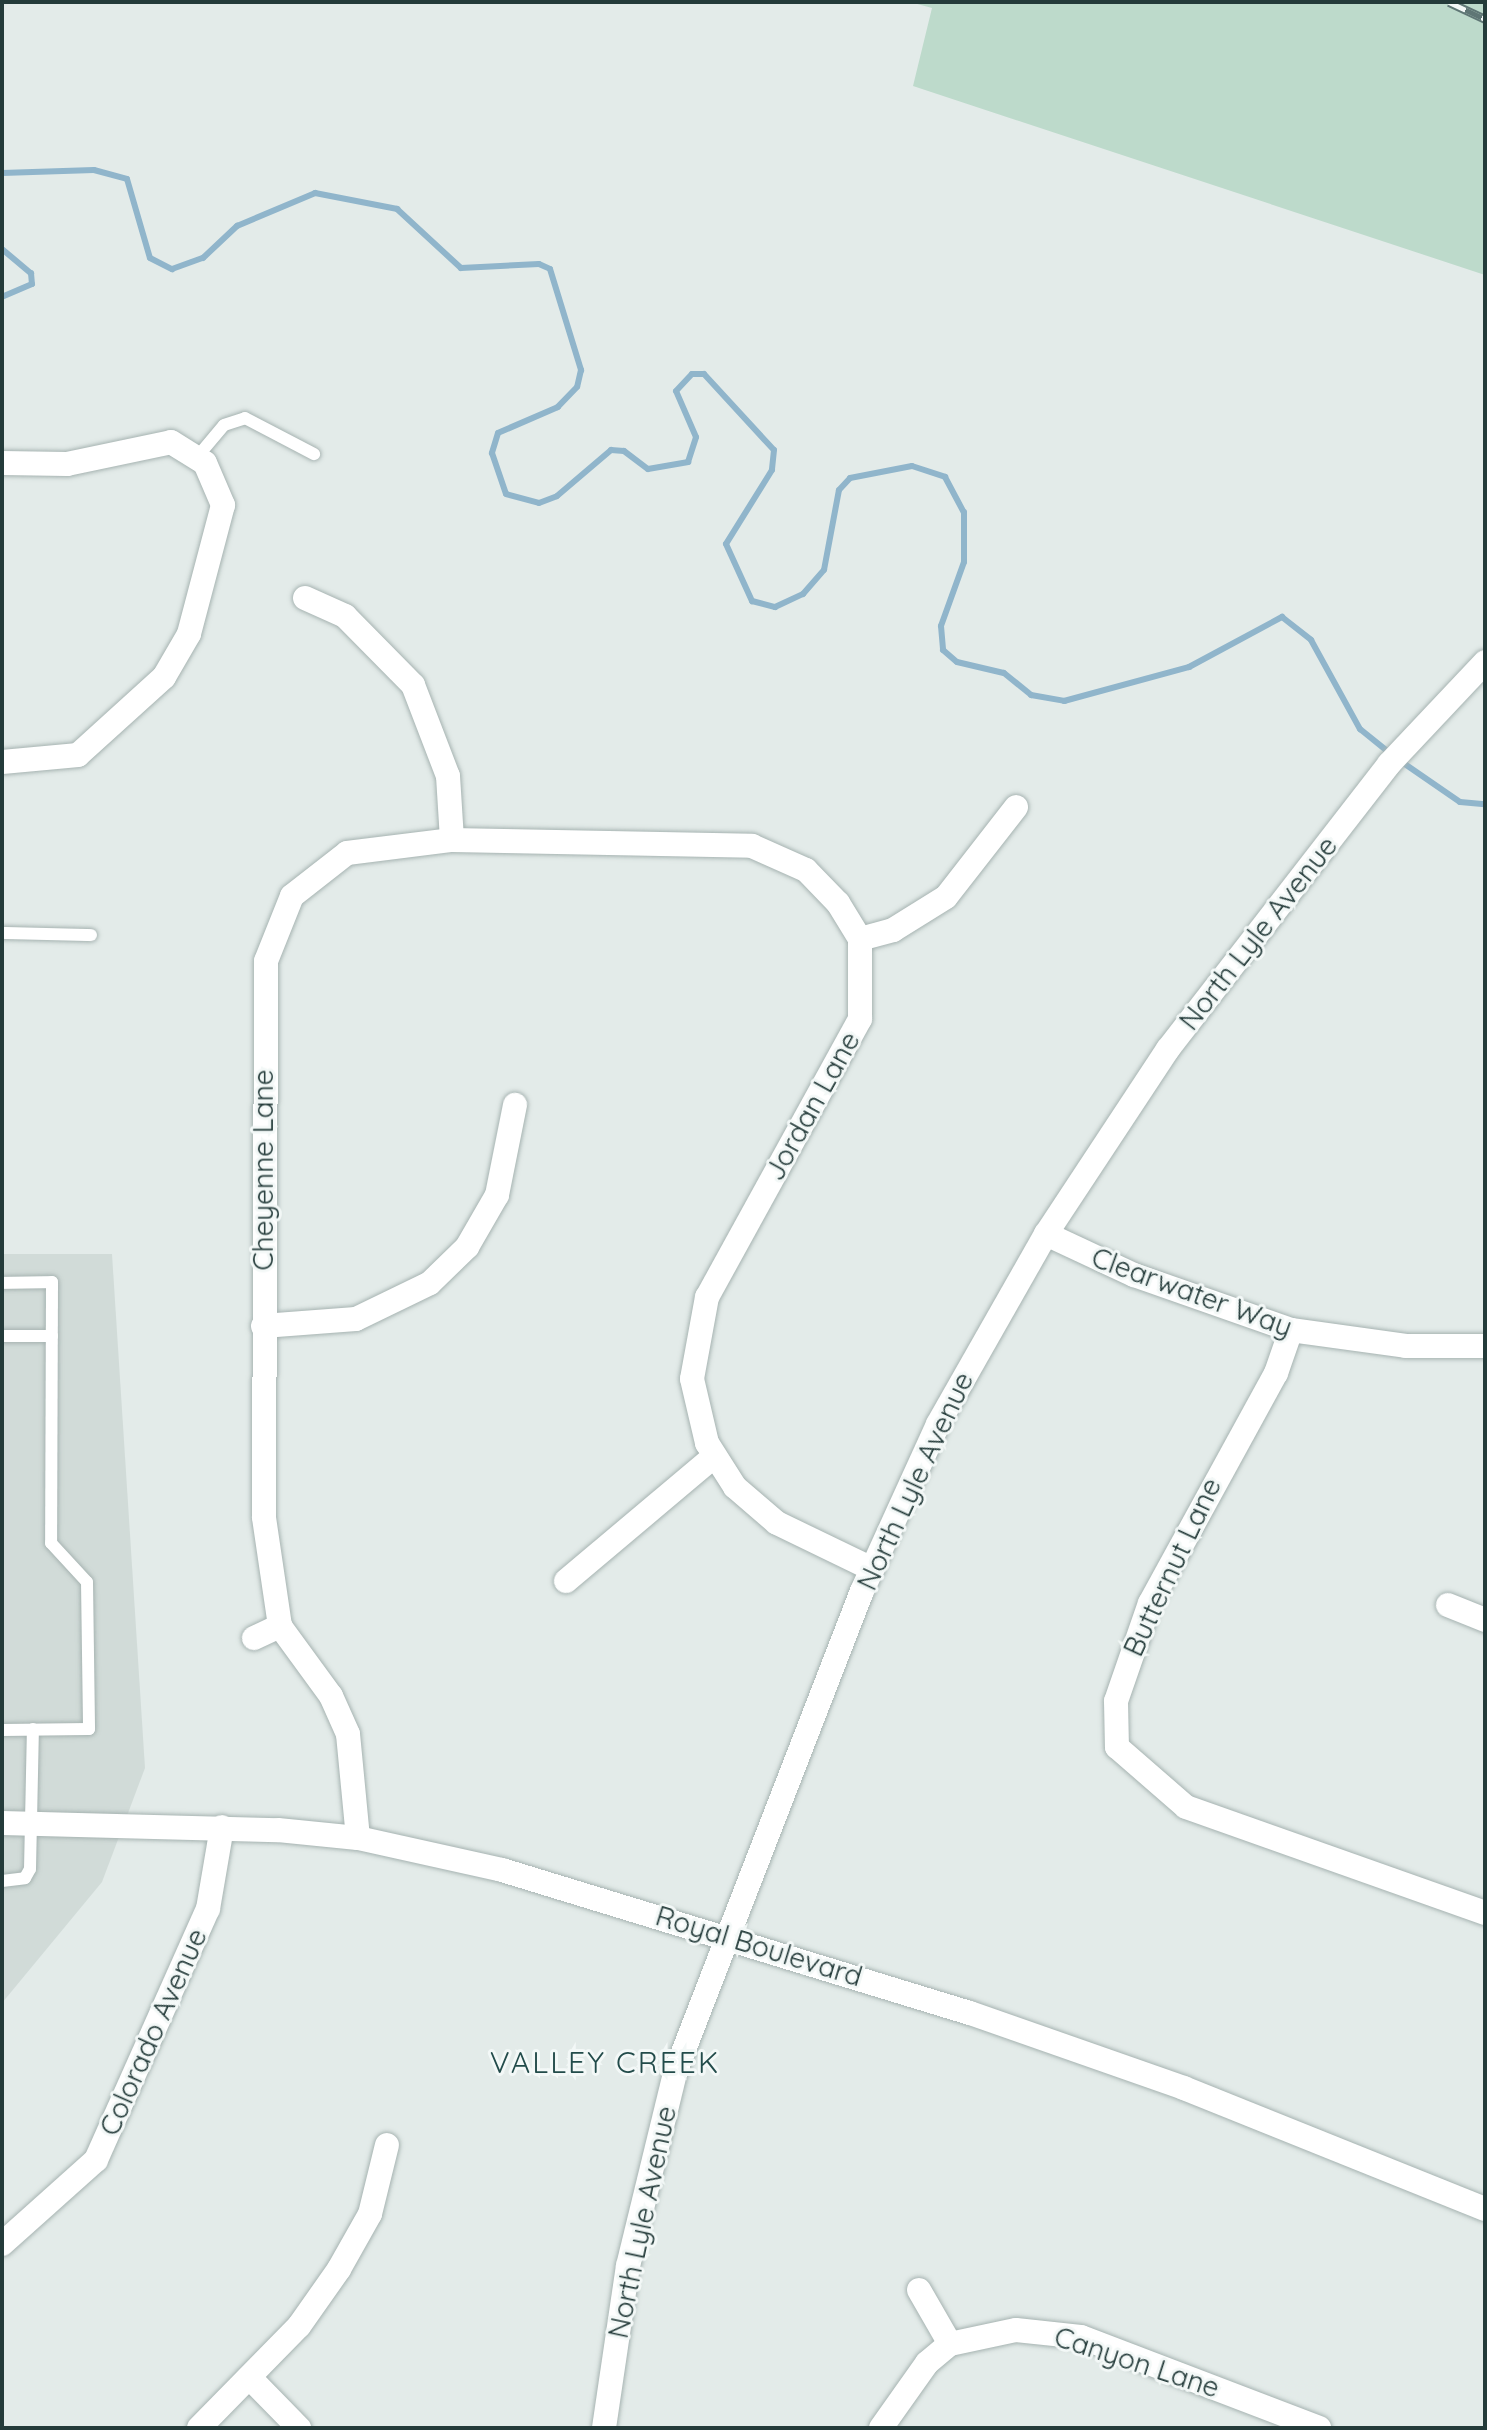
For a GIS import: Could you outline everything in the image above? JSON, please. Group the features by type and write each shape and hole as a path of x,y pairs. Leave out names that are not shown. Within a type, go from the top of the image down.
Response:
{"street":[{"path":"2,463 67,464 157,441 198,456 217,478 222,518 178,658 85,751 53,762 2,762"},
{"path":"305,598 345,616 413,685 448,776 452,840"},
{"name":"North Lyle Avenue","path":"604,2428 654,2147 724,1935 872,1569 938,1424 1046,1234 1168,1049 1412,735 1485,662"},
{"path":"860,939 893,930 946,897 1016,807"},
{"name":"Jordan Lane","path":"452,840 762,848 823,885 860,939 865,987 855,1034 720,1271 698,1324 692,1379 713,1457 757,1509 872,1569"},
{"name":"Cheyenne Lane","path":"358,1838 348,1734 331,1696 280,1626 264,1517 263,991 271,938 292,896 347,853 452,840"},
{"path":"263,1326 356,1319 430,1283 467,1247 497,1195 515,1105"},
{"name":"Clearwater Way","path":"1046,1234 1134,1275 1291,1330 1406,1346 1485,1346"},
{"name":"Butternut Lane","path":"1291,1330 1276,1373 1150,1603 1116,1701 1117,1747 1186,1807 1485,1913"},
{"path":"566,1581 633,1517 713,1457"},
{"path":"1448,1605 1485,1620"},
{"path":"254,1638 280,1626"},
{"name":"Royal Boulevard","path":"2,1823 222,1827 358,1838 502,1870 724,1935 1142,2073 1485,2209"},
{"name":"Colorado Avenue","path":"2,2244 96,2160 208,1909 222,1827"},
{"path":"199,2428 251,2379 339,2269 370,2214 387,2145"},
{"path":"881,2428 927,2363 950,2344 919,2290"},
{"name":"Canyon Lane","path":"950,2344 1016,2330 1081,2337 1319,2428"},
{"path":"251,2379 299,2428"}],"lane":[{"path":"198,456 224,425 245,418 314,454"},
{"path":"2,933 91,935"},
{"path":"2,1283 52,1282 51,1543 87,1582 89,1729 2,1730"},
{"path":"2,1336 52,1336"},
{"path":"2,1881 25,1878 30,1869 33,1729"}],"shaded area":[{"path":"2,1254 112,1254 145,1768 102,1882 2,2003"}],"green space":[{"path":"910,2 1485,2 1485,275 913,86 932,8"}],"waterway":[{"path":"2,173 94,170 127,179 150,258 172,269 203,258 237,226 315,193 397,209 461,268 539,264 550,269 581,370 577,387 558,407 498,433 492,453 506,494 539,503 557,496 611,450 624,451 648,469 688,462 696,437 676,391 692,374 704,374 774,450 772,470 726,544 752,601 775,607 803,594 824,570 839,490 850,478 912,466 945,477 964,512 964,562 941,626 943,650 957,662 1004,673 1031,695 1064,701 1189,667 1282,617 1311,640 1360,729 1390,753"},
{"path":"2,249 31,273 32,284 2,297"},
{"path":"1399,760 1460,802 1485,804"}],"railway":[{"path":"1449,2 1485,19"}],"district":[{"name":"VALLEY CREEK","path":"605,2062"}]}
